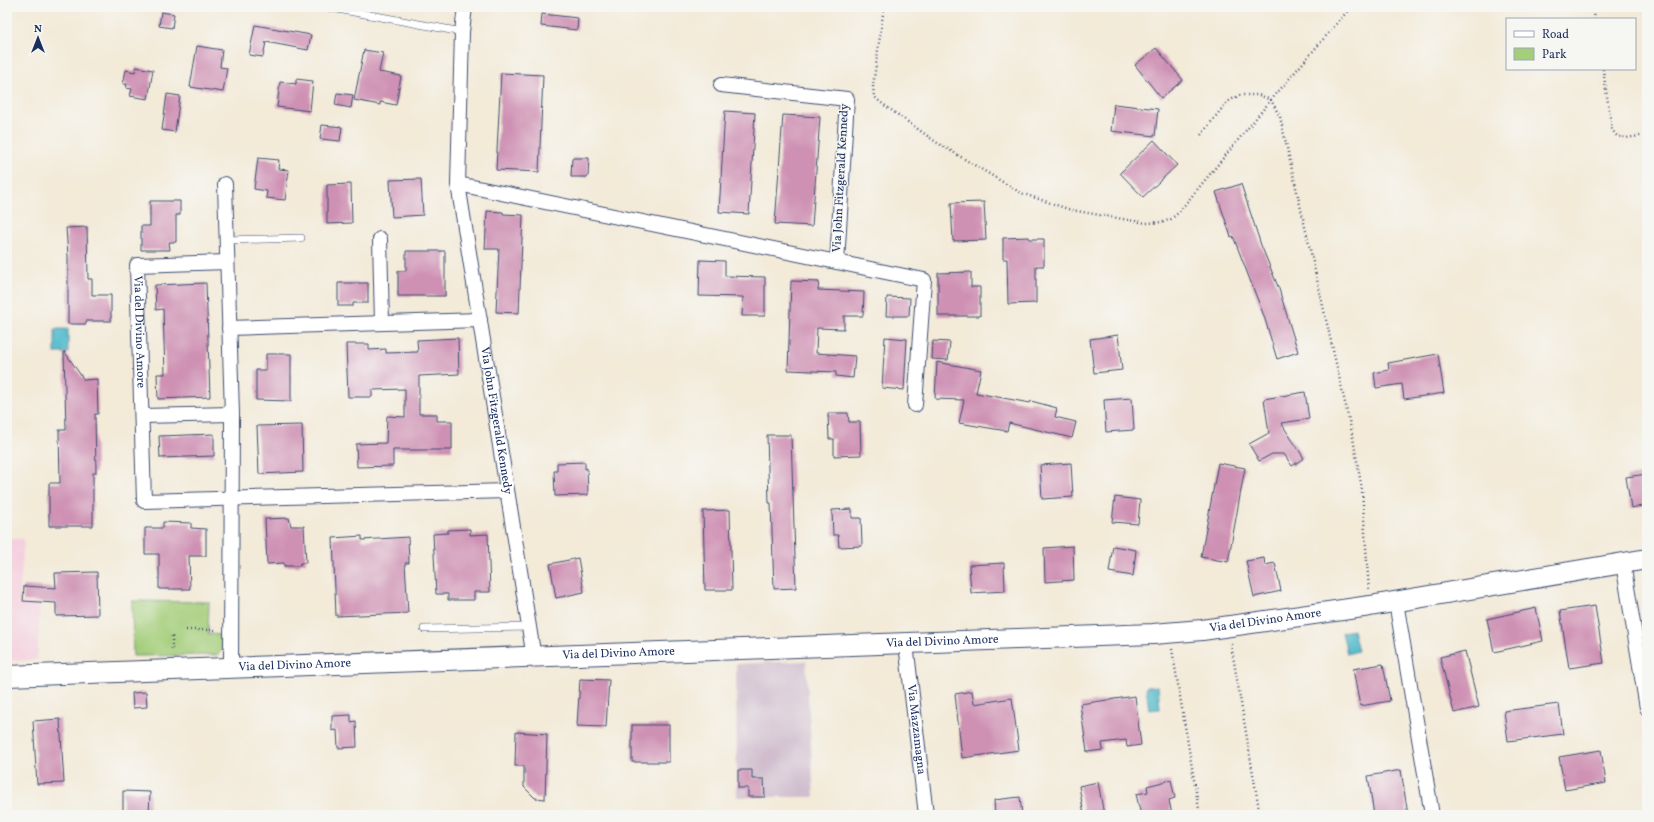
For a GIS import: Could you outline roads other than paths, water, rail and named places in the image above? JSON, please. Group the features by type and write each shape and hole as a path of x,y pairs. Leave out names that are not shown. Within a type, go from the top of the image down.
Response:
{"main road":[{"name":"Via del Divino Amore","path":"7,676 534,658 1169,633 1396,602 1647,559"}],"street":[{"name":"Via John Fitzgerald Kennedy","path":"465,7 462,32 458,184 534,658"},
{"name":"Via John Fitzgerald Kennedy","path":"721,85 847,99 837,262"},
{"name":"Via del Divino Amore","path":"225,184 226,262 232,414 232,668"},
{"name":"Via John Fitzgerald Kennedy","path":"458,184 924,280 915,405"},
{"path":"380,239 382,323"},
{"name":"Via del Divino Amore","path":"226,262 137,265 144,501 507,491"},
{"path":"229,328 480,320"},
{"path":"142,416 232,414"},
{"path":"1623,563 1647,708"},
{"path":"1396,602 1432,815"},
{"name":"Via Mazzamagna","path":"906,644 926,815"}],"lane":[{"path":"327,7 462,32"},
{"path":"226,240 301,238"},
{"path":"424,629 529,627"}],"water":[{"path":"55,329 68,329 68,353 55,353"},
{"path":"1353,630 1358,651 1347,654 1342,632"},
{"path":"1158,686 1160,709 1149,710 1146,687"}]}
